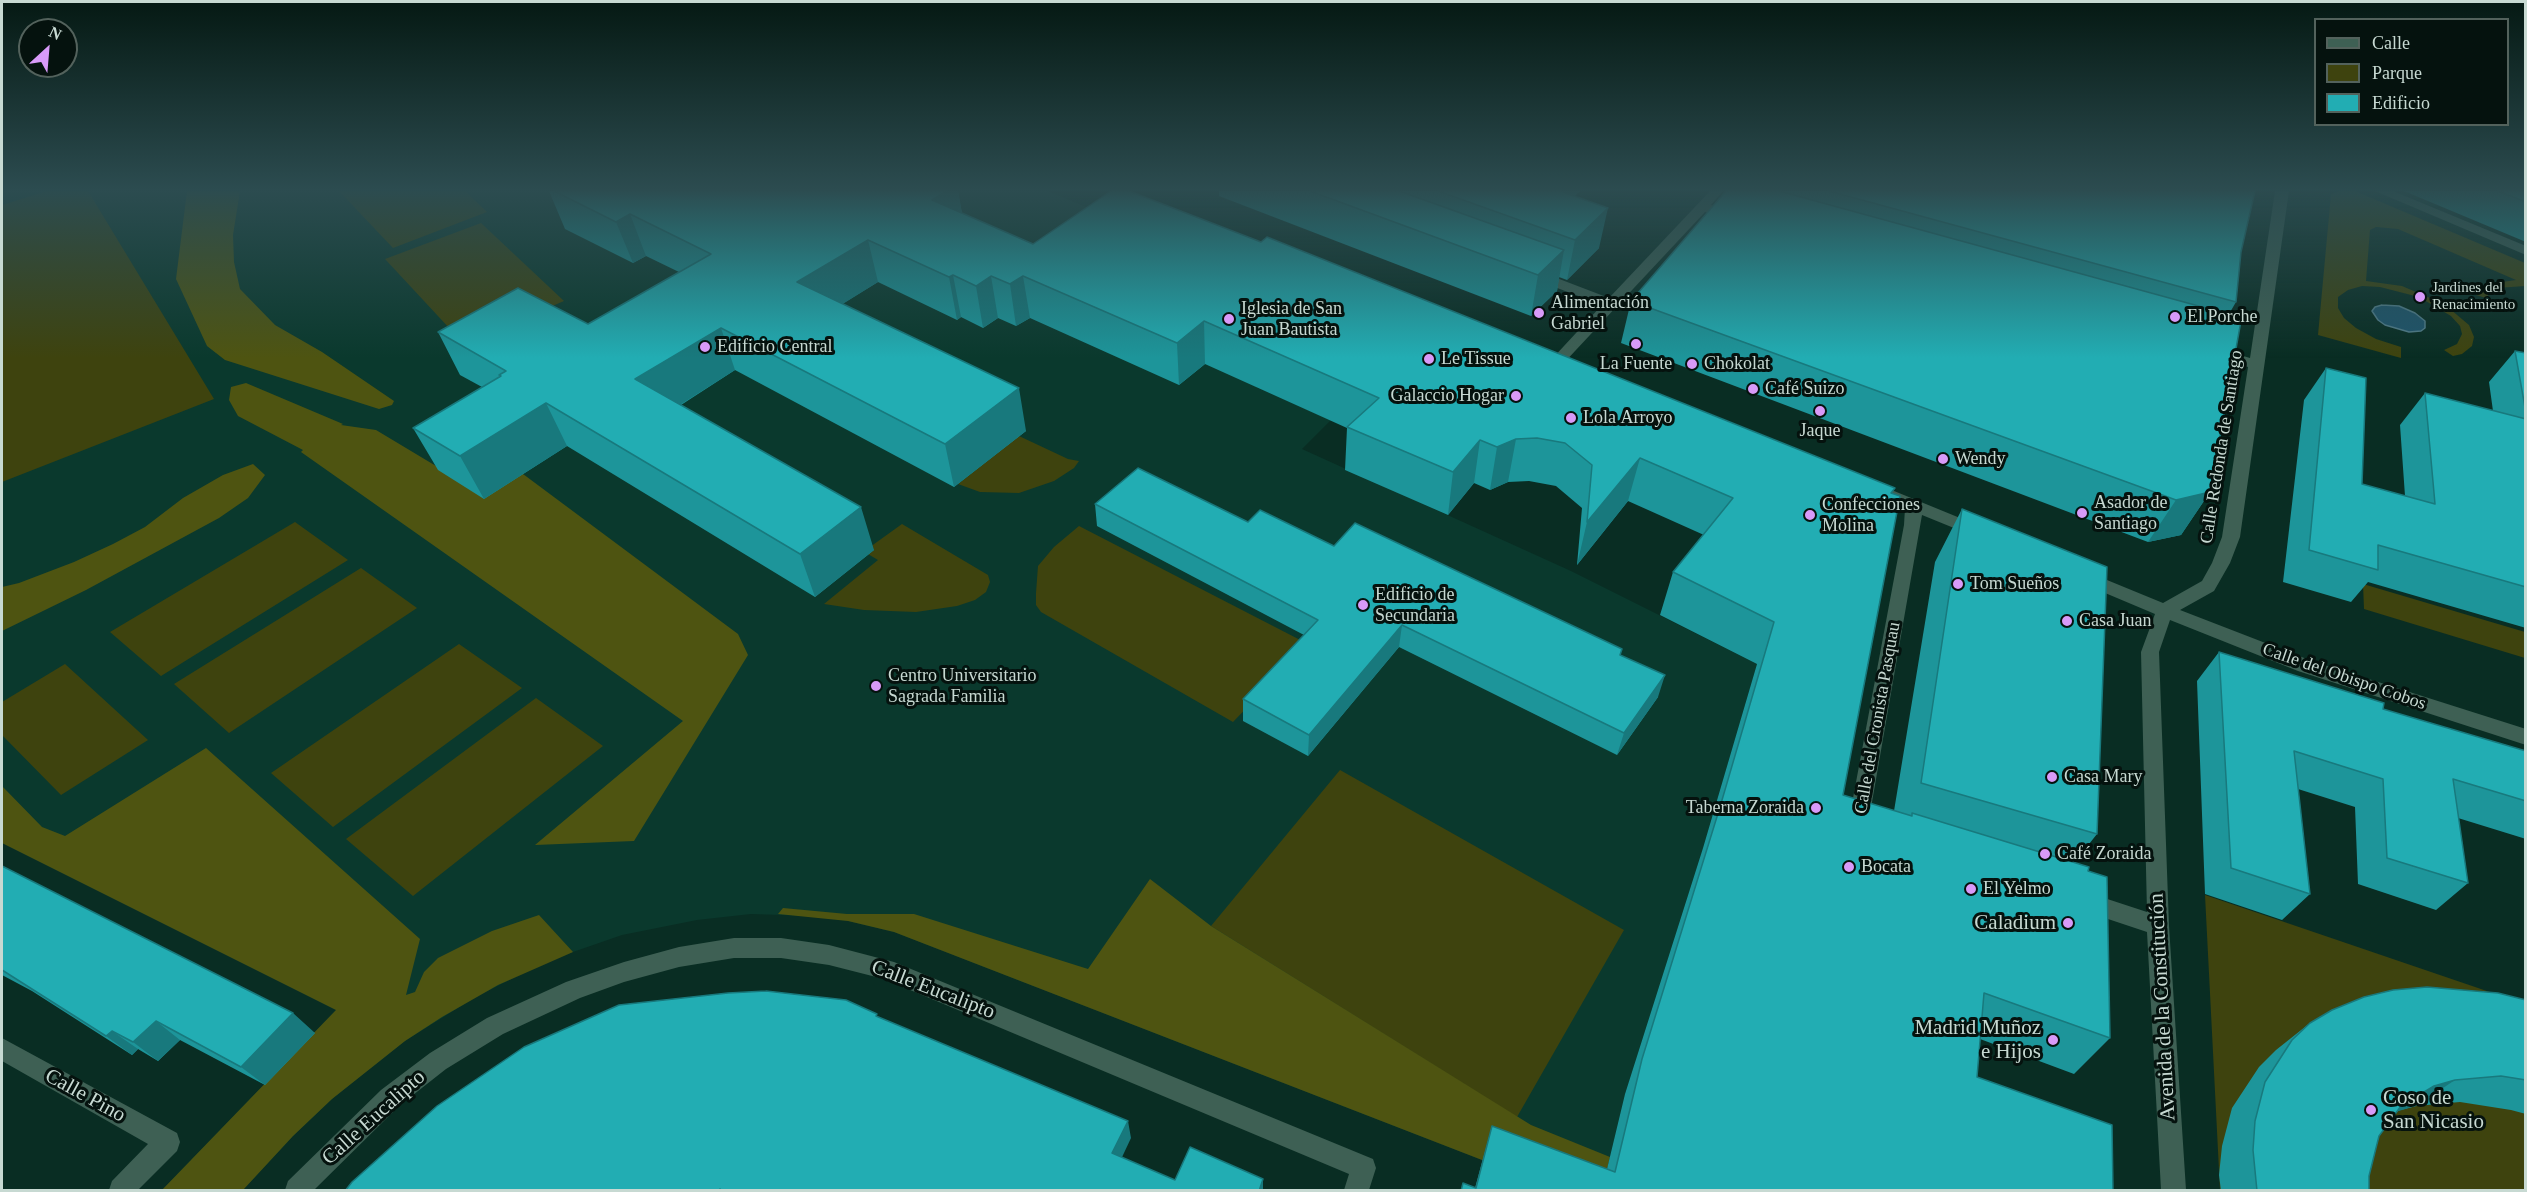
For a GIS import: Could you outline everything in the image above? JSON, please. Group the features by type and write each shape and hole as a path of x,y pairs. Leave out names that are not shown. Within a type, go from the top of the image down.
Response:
{"street":[{"path":"1576,371 1551,361 1665,247"},
{"name":"Calle Redonda de Santiago","path":"2165,610 2208,586 2231,537 2273,247"},
{"path":"1521,269 1610,303"},
{"path":"2197,348 2255,364"},
{"path":"1858,483 1997,540"},
{"name":"Calle del Cronista Pasquau","path":"1868,836 1857,833 1913,525 1913,505"},
{"name":"Calle del Obispo Cobos","path":"2070,570 2218,633 2305,666 2526,736"},
{"name":"Avenida de la Constitución","path":"2165,610 2150,652 2158,926 2173,1191"},
{"path":"2066,897 2158,926"},
{"name":"Calle Eucalipto","path":"297,1191 390,1098 438,1061 495,1026 574,989 624,972 679,957 734,948 781,948 829,955 886,969 1360,1179"},
{"name":"Calle Pino","path":"2,1049 168,1142 121,1191"}],"shaded area":[{"name":"Centro Universitario Sagrada Familia","path":"2,247 1143,247 1235,373 1258,388 1331,420 1302,449 1571,571 1757,664 1703,848 1625,1094 1602,1190 1482,1160 894,932 848,921 812,916 751,914 697,920 622,935 529,970 474,998 405,1041 332,1099 293,1136 243,1190 162,1190 336,1010 2,843"}],"green space":[{"path":"2,247 122,247 214,399 2,482"},
{"path":"180,247 233,247 240,289 275,325 322,352 394,401 392,405 379,409 225,360 207,346 176,279"},
{"path":"418,247 506,247 564,301 464,344 385,259"},
{"path":"2326,247 2369,247 2366,281 2402,286 2444,304 2469,325 2474,337 2472,346 2462,354 2453,356 2444,350 2457,344 2462,334 2460,326 2451,316 2419,297 2380,287 2362,286 2348,290 2338,297 2338,308 2344,318 2356,328 2376,339 2401,347 2401,358 2318,335"},
{"path":"2439,247 2486,247 2525,263 2525,286 2497,288 2486,298 2476,295 2488,284 2516,280"},
{"path":"246,383 343,424 341,425 376,430 441,469 523,474 738,634 748,655 634,841 535,845 683,721 301,452 303,450 238,416 229,400 231,387"},
{"path":"1019,436 1068,459 1079,461 1074,468 1054,481 1019,493 980,492 958,484"},
{"path":"253,464 265,475 248,498 219,518 86,590 2,631 2,587 74,562 113,544 145,527 183,498 223,475"},
{"path":"295,522 348,560 161,676 110,632"},
{"path":"902,524 988,575 990,582 986,592 975,600 957,606 916,612 864,610 824,604 878,560 868,554 874,550 870,547"},
{"path":"1079,526 1308,644 1233,722 1041,612 1036,605 1038,566 1054,547"},
{"path":"361,568 417,608 229,733 174,684"},
{"path":"2363,584 2525,632 2525,658 2364,609"},
{"path":"459,644 522,688 333,827 271,773"},
{"path":"65,664 148,740 61,795 2,735 2,702"},
{"path":"536,698 603,746 413,896 346,839"},
{"path":"206,748 420,939 406,995 415,992 424,972 438,958 492,931 539,915 573,952 498,985 405,1041 332,1099 293,1136 243,1190 162,1190 336,1010 2,843 2,786 42,827 65,836"},
{"path":"1340,770 1624,930 1517,1117 1211,926"},
{"path":"1150,879 1211,926 1531,1125 1610,1157 1602,1190 1482,1160 894,932 848,921 778,914 783,908 847,914 914,914 1088,969"},
{"name":"Coso de San Nicasio","path":"2205,895 2525,1004 2525,1190 2220,1190"}],"water":[{"path":"2399,306 2415,313 2425,321 2425,328 2421,331 2409,332 2385,325 2372,311 2375,307"}],"building":[{"path":"696,247 857,247 797,282 1019,388 945,444 721,328 635,379 861,507 800,554 546,403 460,456 413,428 506,371 438,332 518,288 588,324 711,254"},
{"path":"883,247 1291,247 1895,488 1891,493 1900,496 1843,795 1912,816 1912,813 2089,867 2088,871 2107,877 2110,1038 1984,993 1977,1077 2112,1125 2113,1191 1461,1191 1463,1183 1476,1188 1492,1126 1615,1172 1642,1059 1720,807 1774,622 1673,572 1733,498 1640,458 1587,522 1592,465 1565,443 1537,438 1516,439 1497,447 1480,440 1453,472 1347,427 1379,398 1204,321 1177,343 1023,276 1010,284 991,276 976,286 953,275 949,277"},
{"path":"1461,247 1555,247 1564,250 1538,275"},
{"path":"1678,247 1982,247 2235,316 2234,319 2241,321 2210,492 2176,500 1631,301"},
{"path":"2033,247 2242,247 2236,302"},
{"path":"2515,351 2526,353 2526,413"},
{"path":"2326,368 2366,378 2362,484 2435,504 2425,393 2526,419 2526,587 2378,545 2378,570 2309,550"},
{"name":"Edificio de Secundaria","path":"1138,468 1248,522 1260,510 1334,546 1355,523 1622,649 1620,655 1665,675 1624,733 1402,625 1309,735 1243,699 1318,620 1095,504"},
{"path":"1962,509 2107,567 2097,834 1921,783"},
{"path":"2219,652 2384,703 2383,709 2526,751 2526,801 2453,779 2468,883 2387,858 2383,779 2294,751 2310,894 2231,868"},
{"path":"2,866 293,1013 241,1067 156,1021 133,1042 112,1031 106,1036 2,970"},
{"path":"2427,987 2498,993 2526,1000 2526,1080 2501,1076 2455,1080 2434,1086 2401,1106 2379,1136 2369,1176 2369,1191 2257,1191 2253,1150 2255,1121 2265,1082 2292,1040 2310,1023 2332,1010 2364,997 2393,990"},
{"path":"766,991 846,1000 877,1014 876,1016 1128,1121 1112,1153 1175,1180 1190,1147 1263,1179 1259,1191 723,1191 720,1189 719,1191 345,1191 352,1182 437,1106 524,1047 619,1005"}],"place":[{"name":"Jardines del Renacimiento","path":"2420,297"},
{"name":"Alimentación Gabriel","path":"1539,313"},
{"name":"El Porche","path":"2175,317"},
{"name":"Iglesia de San Juan Bautista","path":"1229,319"},
{"name":"La Fuente","path":"1636,344"},
{"name":"Edificio Central","path":"705,347"},
{"name":"Le Tissue","path":"1429,359"},
{"name":"Chokolat","path":"1692,364"},
{"name":"Café Suizo","path":"1753,389"},
{"name":"Galaccio Hogar","path":"1516,396"},
{"name":"Jaque","path":"1820,411"},
{"name":"Lola Arroyo","path":"1571,418"},
{"name":"Wendy","path":"1943,459"},
{"name":"Asador de Santiago","path":"2082,513"},
{"name":"Confecciones Molina","path":"1810,515"},
{"name":"Tom Sueños","path":"1958,584"},
{"name":"Edificio de Secundaria","path":"1363,605"},
{"name":"Casa Juan","path":"2067,621"},
{"name":"Centro Universitario Sagrada Familia","path":"876,686"},
{"name":"Casa Mary","path":"2052,777"},
{"name":"Taberna Zoraida","path":"1816,808"},
{"name":"Café Zoraida","path":"2045,854"},
{"name":"Bocata","path":"1849,867"},
{"name":"El Yelmo","path":"1971,889"},
{"name":"Caladium","path":"2068,923"},
{"name":"Madrid Muñoz e Hijos","path":"2053,1040"},
{"name":"Coso de San Nicasio","path":"2371,1110"}]}
